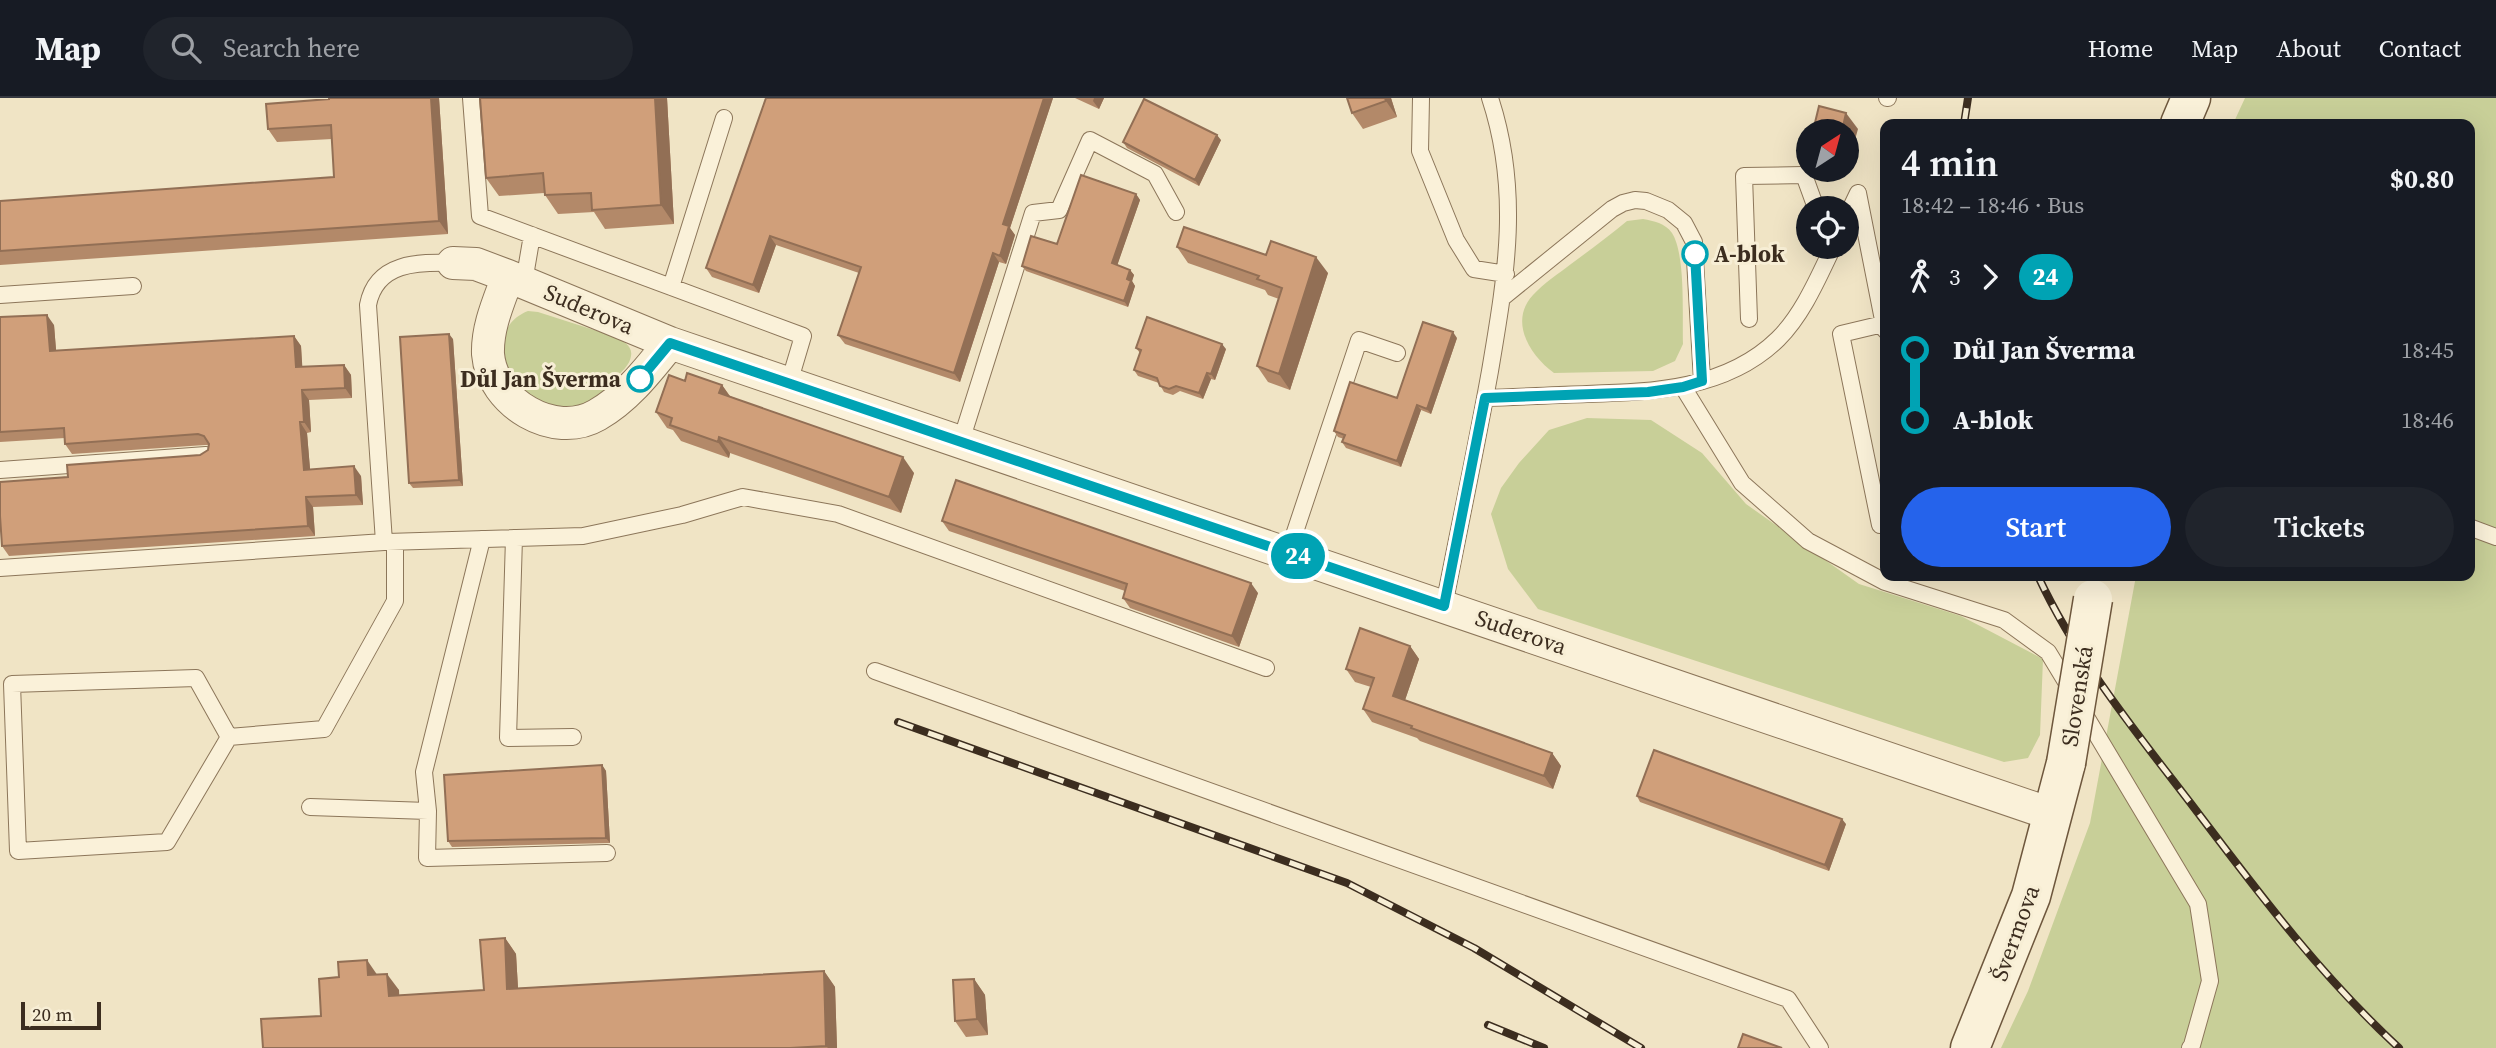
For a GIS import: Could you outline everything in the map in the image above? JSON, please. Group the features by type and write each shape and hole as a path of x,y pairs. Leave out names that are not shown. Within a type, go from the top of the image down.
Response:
{"street":[{"path":"2182,119 2191,98"},
{"name":"Suderova","path":"453,263 476,264 670,343 2054,815"},
{"path":"516,279 490,327 488,355 499,385 516,403 536,417 569,424 597,415 640,379 670,343"},
{"name":"Slovenská","path":"2054,815 2066,763 2094,587"},
{"name":"Švermova","path":"1973,1042 2031,896 2054,815"}],"lane":[{"path":"471,98 480,216 803,336 789,383"},
{"path":"1421,98 1420,151 1456,240 1474,269 1506,274"},
{"path":"1444,606 1485,398 1506,274 1508,177 1499,127 1490,98"},
{"path":"671,287 724,118"},
{"path":"961,441 1033,213 1059,209 1090,140 1155,174 1176,212"},
{"path":"1749,319 1744,176 1804,175 1812,196"},
{"path":"1859,198 1880,306"},
{"path":"1502,298 1612,209 1635,200 1659,205 1684,223 1694,242 1702,381"},
{"path":"516,279 532,236"},
{"path":"1485,398 1648,392 1683,387 1734,369 1761,353 1779,338 1794,319 1825,259"},
{"path":"229,737 324,729 396,601 368,305 370,293 377,283 400,267 416,262 453,263"},
{"path":"0,295 133,286"},
{"path":"1880,328 1841,334 1880,525"},
{"path":"1288,553 1359,340 1397,353"},
{"path":"1683,387 1742,483 1808,541 1880,579"},
{"path":"0,470 206,455"},
{"path":"0,568 390,542 583,536 681,515 743,497 838,514 1266,668"},
{"path":"2475,529 2496,537"},
{"path":"513,538 508,737 573,737"},
{"path":"482,539 424,772 428,811 427,858 607,853"},
{"path":"1883,581 2004,620 2048,652 2125,786 2199,904 2210,981 2190,1048"},
{"path":"875,671 1788,999 1820,1048"},
{"path":"196,678 229,737 167,842 19,851 12,684 196,678"},
{"path":"310,807 428,811"}],"green space":[{"path":"2245,98 2496,98 2496,1048 2001,1048 2028,991 2090,823 2135,581 2475,581 2475,119 2235,119"},
{"path":"1643,219 1659,223 1672,233 1679,256 1683,344 1675,361 1653,371 1554,373 1545,366 1526,338 1522,316 1526,305 1546,283 1627,221"},
{"path":"528,311 616,337 630,349 629,362 607,387 582,405 564,408 533,398 524,393 516,383 503,353 504,336 509,325"},
{"path":"1587,418 1651,420 1702,453 1746,504 1859,584 1961,616 2043,659 2040,735 2028,758 2004,762 1538,609 1508,569 1491,514 1501,488 1549,430"}],"building":[{"path":"329,98 431,98 439,221 0,251 0,201 334,177 331,125 268,129 266,104"},
{"path":"480,98 655,98 661,205 592,210 591,193 545,195 543,173 486,178"},
{"path":"766,98 1044,98 1003,224 1009,226 1000,256 993,253 954,373 838,335 861,267 770,236 753,285 706,268"},
{"path":"1347,98 1385,98 1386,101 1352,113"},
{"path":"1144,99 1217,135 1195,180 1123,142"},
{"path":"1819,106 1846,113 1845,119 1816,119"},
{"path":"1081,175 1136,194 1112,263 1130,270 1127,279 1131,281 1124,301 1022,266 1031,236 1057,244"},
{"path":"1184,227 1266,255 1271,241 1316,257 1279,374 1257,366 1282,288 1257,279 1259,276 1177,247"},
{"path":"47,315 50,351 294,336 296,367 344,365 345,388 302,390 304,422 300,422 304,470 354,466 356,495 306,497 308,526 2,546 0,482 68,477 67,465 200,455 208,450 209,444 204,436 198,434 65,444 64,428 0,432 0,317"},
{"path":"1147,317 1222,344 1211,374 1207,373 1199,393 1176,386 1169,389 1160,386 1157,378 1134,370 1141,350 1136,348"},
{"path":"1423,322 1453,332 1427,409 1417,405 1397,461 1342,442 1345,435 1334,431 1350,382 1397,398"},
{"path":"449,334 459,480 409,483 400,337"},
{"path":"687,373 722,385 719,393 903,457 889,497 719,437 718,442 670,425 672,418 656,412 669,375 685,381"},
{"path":"956,480 1251,583 1232,636 1123,598 1127,584 942,521"},
{"path":"1360,628 1410,646 1393,696 1552,753 1544,776 1363,709 1374,678 1346,669"},
{"path":"1654,750 1842,819 1825,865 1637,796"},
{"path":"602,765 606,838 448,841 444,775"},
{"path":"505,938 507,989 824,971 826,1046 263,1048 261,1019 321,1016 319,979 339,977 338,962 367,960 368,975 387,974 389,996 484,990 480,940"},
{"path":"974,979 977,1019 955,1021 953,980"},
{"path":"1743,1034 1782,1048 1738,1048"}],"railway":[{"path":"1965,119 1968,98"},
{"path":"2041,581 2071,637 2109,695 2241,869 2316,962 2399,1048"},
{"path":"898,722 1347,883 1474,948 1641,1048"},
{"path":"1488,1025 1544,1048"}],"bus line":[{"name":"24","path":"640,379 670,343 1444,606 1485,398 1648,392 1702,381 1695,254"}],"place":[{"name":"A-blok","path":"1695,254"},
{"name":"Důl Jan Šverma","path":"640,379"}]}
